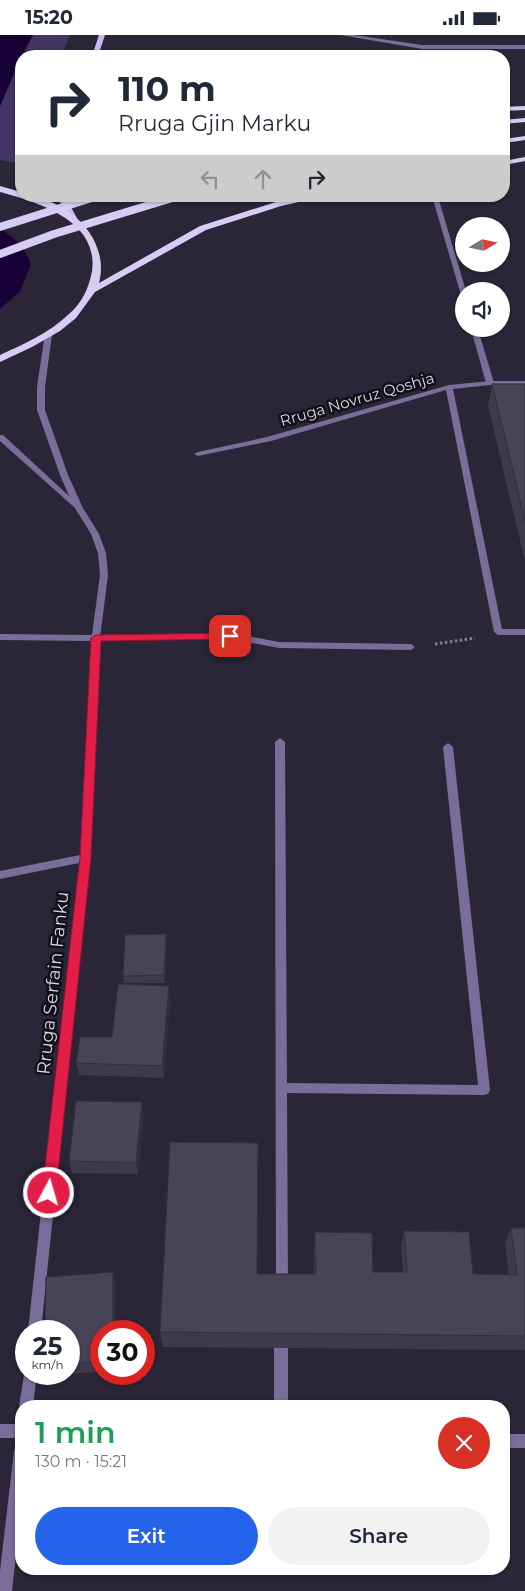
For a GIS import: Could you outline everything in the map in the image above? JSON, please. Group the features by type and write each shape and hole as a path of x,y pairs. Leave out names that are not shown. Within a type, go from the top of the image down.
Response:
{"highway":[{"path":"510,109 525,108"},
{"path":"510,121 525,120"},
{"path":"510,140 525,139"},
{"path":"510,162 525,159"},
{"path":"0,189 15,192"},
{"path":"0,359 48,335 74,315 92,290 98,265 92,241 74,220 42,202"},
{"path":"0,227 79,202"},
{"path":"0,254 61,232 159,202"},
{"path":"92,290 203,228 255,210 293,202"}],"main road":[{"path":"97,50 102,35"},
{"path":"64,202 74,220"}],"street":[{"path":"344,35 422,47 525,47"},
{"path":"436,202 460,282"},
{"name":"Rruga Serfain Fanku","path":"35,1320 86,858 96,638 104,575 102,553 95,534 79,508 41,411 41,387 48,335"},
{"path":"476,337 490,383"},
{"name":"Rruga Novruz Qoshja","path":"198,454 268,439 448,387 490,383 525,383"},
{"path":"448,387 498,632 525,633"},
{"name":"Rruga Serfain Fanku","path":"0,437 79,508"},
{"path":"0,637 230,636 279,645 411,647"},
{"path":"280,742 282,1289"},
{"path":"281,1088 484,1090 448,747"},
{"path":"0,875 86,858"},
{"path":"281,1348 281,1400"},
{"path":"27,1400 29,1385"},
{"path":"0,1431 15,1431"},
{"path":"510,1441 525,1441"},
{"path":"5,1591 15,1504"}],"path":[{"path":"411,647 465,640 498,632"}],"shaded area":[{"path":"0,35 33,35 24,50 15,50 15,70 0,106"},
{"path":"33,35 70,35 64,50 26,50"},
{"path":"15,73 15,163 0,160 0,106"},
{"path":"0,229 19,243 31,264 20,292 0,309"}],"building":[{"path":"492,384 525,384 525,521"},
{"path":"166,934 164,975 123,976 125,935"},
{"path":"118,984 169,986 162,1066 76,1063 80,1037 112,1037"},
{"path":"76,1101 142,1102 136,1163 69,1161"},
{"path":"170,1142 258,1143 257,1274 316,1274 315,1232 372,1233 373,1272 407,1272 404,1231 469,1232 473,1274 517,1275 511,1228 525,1228 525,1336 160,1332"},
{"path":"113,1272 113,1320 90,1320 90,1363 80,1363 80,1320 45,1320 46,1277"}],"route":[{"path":"49,1193 86,858 96,638 230,636"}]}
